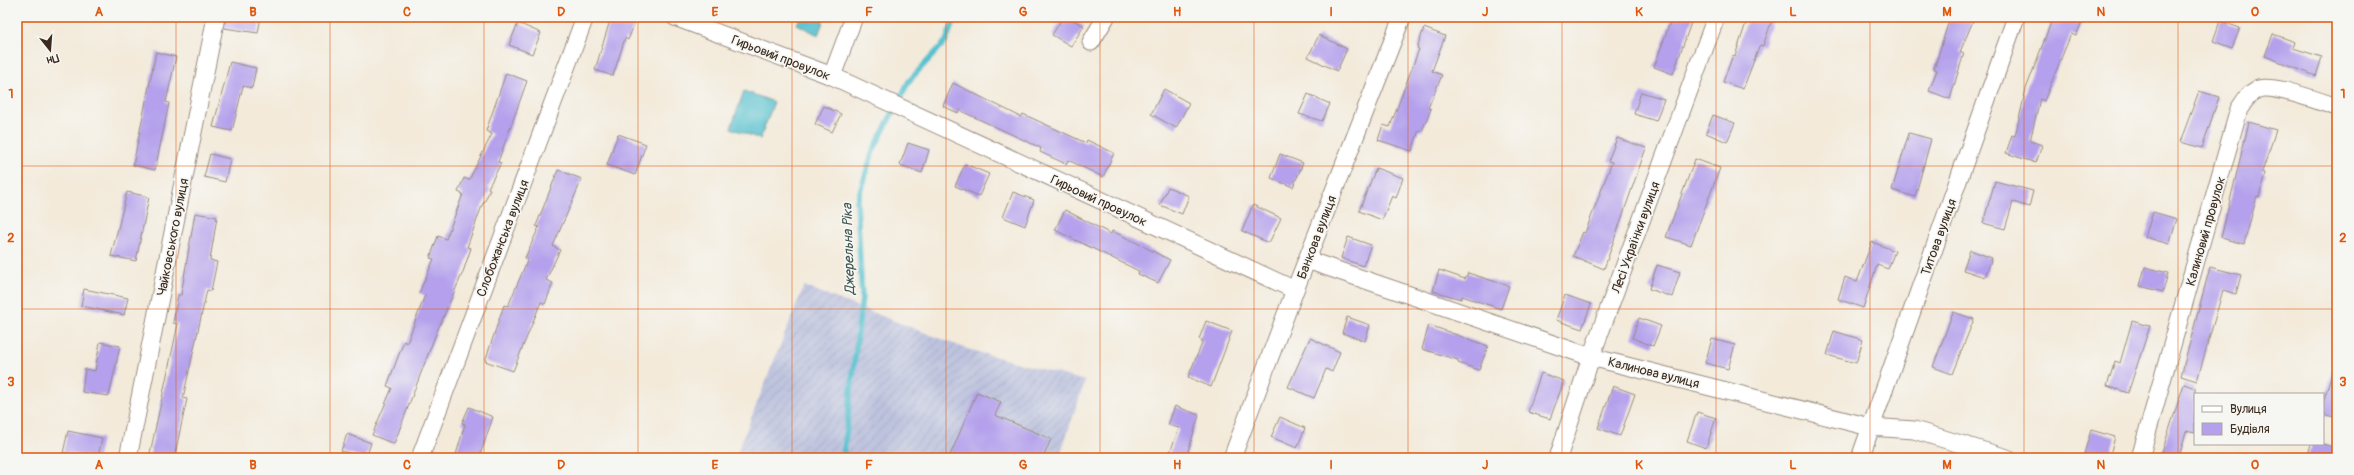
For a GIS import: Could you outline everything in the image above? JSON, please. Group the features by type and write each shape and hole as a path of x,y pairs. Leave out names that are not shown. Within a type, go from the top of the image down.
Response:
{"street":[{"name":"Чайковського вулиця","path":"128,458 216,17"},
{"name":"Слобожанська вулиця","path":"420,458 585,17"},
{"name":"Гирьовий провулок","path":"675,17 832,76 1295,290"},
{"path":"832,76 854,17"},
{"path":"1091,42 1106,17"},
{"name":"Банкова вулиця","path":"1232,458 1295,290 1402,17"},
{"name":"Лесі Українки вулиця","path":"1558,458 1591,357 1716,17"},
{"name":"Титова вулиця","path":"1860,458 2016,17"},
{"name":"Калиновий провулок","path":"2140,458 2240,109 2246,99 2256,90 2269,87 2337,107"},
{"name":"Калинова вулиця","path":"1307,260 1591,357 1870,427 1914,430 2007,458"}],"shaded area":[{"path":"804,286 967,349 1085,381 1059,458 735,458"}],"water":[{"path":"800,17 825,17 818,35 797,24"},
{"path":"744,91 774,102 760,139 731,128"}],"building":[{"path":"226,17 261,17 258,33 224,28"},
{"path":"611,17 637,17 628,40 625,38 613,76 595,70"},
{"path":"1063,17 1068,17 1084,26 1071,46 1052,35"},
{"path":"1672,17 1693,17 1673,74 1654,67"},
{"path":"1748,17 1773,17 1763,46 1760,45 1743,89 1723,82 1733,55 1735,56"},
{"path":"1950,17 1964,17 1973,21 1960,52 1964,53 1950,99 1929,91 1937,70 1934,69"},
{"path":"2053,17 2084,17 2076,36 2071,34 2044,101 2040,99 2030,141 2042,145 2036,163 2006,153 2012,135 2015,136 2026,89"},
{"path":"2220,21 2240,28 2232,48 2213,41"},
{"path":"518,23 541,33 532,54 509,45"},
{"path":"1424,28 1445,36 1432,71 1442,75 1428,108 1431,109 1422,131 1419,130 1412,151 1378,140 1383,125 1390,127 1419,49 1417,48"},
{"path":"2273,34 2295,42 2293,48 2322,57 2316,76 2265,56"},
{"path":"1319,35 1347,49 1337,71 1308,57"},
{"path":"156,52 176,57 166,102 169,103 155,170 133,165"},
{"path":"230,62 256,68 252,88 243,86 232,131 213,127"},
{"path":"506,73 527,81 498,162 501,163 488,188 490,189 483,203 467,247 471,248 463,272 435,336 394,444 372,435 392,388 387,386 404,341 407,343 425,295 419,293 434,259 430,258 438,236 446,239 463,194 458,192 464,178 469,180 492,134 486,131"},
{"path":"953,83 1021,117 1023,114 1086,143 1087,140 1114,153 1103,177 1068,160 1066,164 1040,152 1041,148 959,110 958,113 943,106"},
{"path":"1164,89 1189,103 1176,128 1151,114"},
{"path":"2199,91 2219,97 2202,148 2180,142"},
{"path":"1641,92 1664,99 1656,121 1634,114"},
{"path":"1308,94 1330,104 1322,121 1299,114"},
{"path":"824,106 841,114 832,132 815,124"},
{"path":"1713,115 1735,123 1727,142 1706,133"},
{"path":"2249,122 2276,130 2262,172 2265,173 2259,197 2257,196 2244,244 2221,238"},
{"path":"1909,133 1931,139 1915,197 1892,190"},
{"path":"618,134 646,144 635,175 607,165"},
{"path":"1617,138 1646,148 1604,269 1573,256 1583,232 1585,233 1612,162 1608,161"},
{"path":"908,143 929,150 922,173 900,165"},
{"path":"210,154 230,159 225,182 204,177"},
{"path":"1280,154 1303,163 1293,187 1271,178"},
{"path":"1695,159 1720,168 1691,245 1666,237"},
{"path":"965,164 989,174 979,196 955,186"},
{"path":"1376,168 1403,178 1396,198 1392,196 1382,220 1359,211"},
{"path":"558,170 582,179 553,246 560,250 546,280 553,283 545,304 541,302 513,371 485,361 504,305 508,306 528,259 525,258 539,227 536,226"},
{"path":"1995,181 2033,191 2029,207 2013,202 2005,229 1983,223"},
{"path":"1168,187 1189,196 1182,214 1160,205"},
{"path":"127,192 149,197 136,261 111,256"},
{"path":"1013,192 1034,200 1025,226 1003,217"},
{"path":"1253,205 1281,218 1269,243 1242,231"},
{"path":"1065,210 1111,234 1112,231 1170,260 1158,283 1138,274 1139,271 1055,230"},
{"path":"2153,212 2177,219 2169,244 2145,237"},
{"path":"195,213 217,217 210,260 217,262 211,291 207,290 183,398 187,399 174,458 149,458 178,324 173,323 178,295 181,295"},
{"path":"1348,237 1371,245 1363,266 1341,258"},
{"path":"1872,242 1895,251 1888,269 1877,265 1863,308 1838,299 1845,277 1857,282"},
{"path":"1970,250 1992,258 1985,277 1963,270"},
{"path":"1657,265 1680,272 1672,297 1649,289"},
{"path":"2145,267 2168,273 2163,292 2140,286"},
{"path":"2210,267 2241,275 2236,294 2223,290 2197,381 2181,376"},
{"path":"1439,270 1465,279 1468,273 1509,286 1501,309 1462,296 1461,299 1433,291"},
{"path":"84,289 128,298 124,315 81,306"},
{"path":"1565,295 1591,304 1582,329 1556,320"},
{"path":"1953,312 1974,319 1952,374 1933,367"},
{"path":"1347,317 1370,325 1365,341 1342,333"},
{"path":"1639,318 1661,326 1653,346 1632,338"},
{"path":"1206,321 1232,331 1211,387 1188,377 1203,341 1199,339"},
{"path":"2132,321 2150,326 2128,393 2107,386 2115,361 2120,363"},
{"path":"1429,325 1488,346 1479,370 1458,363 1458,360 1422,349"},
{"path":"1834,331 1863,340 1856,363 1827,355"},
{"path":"1310,338 1340,352 1332,372 1326,369 1314,398 1288,387"},
{"path":"1712,339 1735,345 1728,369 1705,363"},
{"path":"100,342 120,346 109,396 82,392 85,369 95,371"},
{"path":"2333,369 2337,369 2337,418 2324,414 2324,400"},
{"path":"1541,373 1564,381 1550,419 1528,412"},
{"path":"2184,384 2195,388 2194,433 2186,431 2179,458 2160,458"},
{"path":"1613,386 1635,394 1620,436 1598,428"},
{"path":"977,392 1001,402 995,415 1051,439 1043,458 949,458"},
{"path":"1175,406 1199,415 1186,458 1169,455 1179,428 1168,425"},
{"path":"469,407 493,417 479,458 455,458 465,424 462,423"},
{"path":"1697,412 1716,418 1706,448 1687,441"},
{"path":"1280,417 1305,428 1297,448 1271,437"},
{"path":"2091,430 2115,437 2109,458 2099,458 2084,454"},
{"path":"68,431 102,438 98,458 63,453"},
{"path":"347,434 371,443 366,458 341,451"},
{"path":"2311,445 2324,445 2337,448 2337,458 2307,458"}],"waterway":[{"name":"Джерельна Ріка","path":"843,458 862,297 857,201 873,151 909,81 946,41 955,17"}]}
